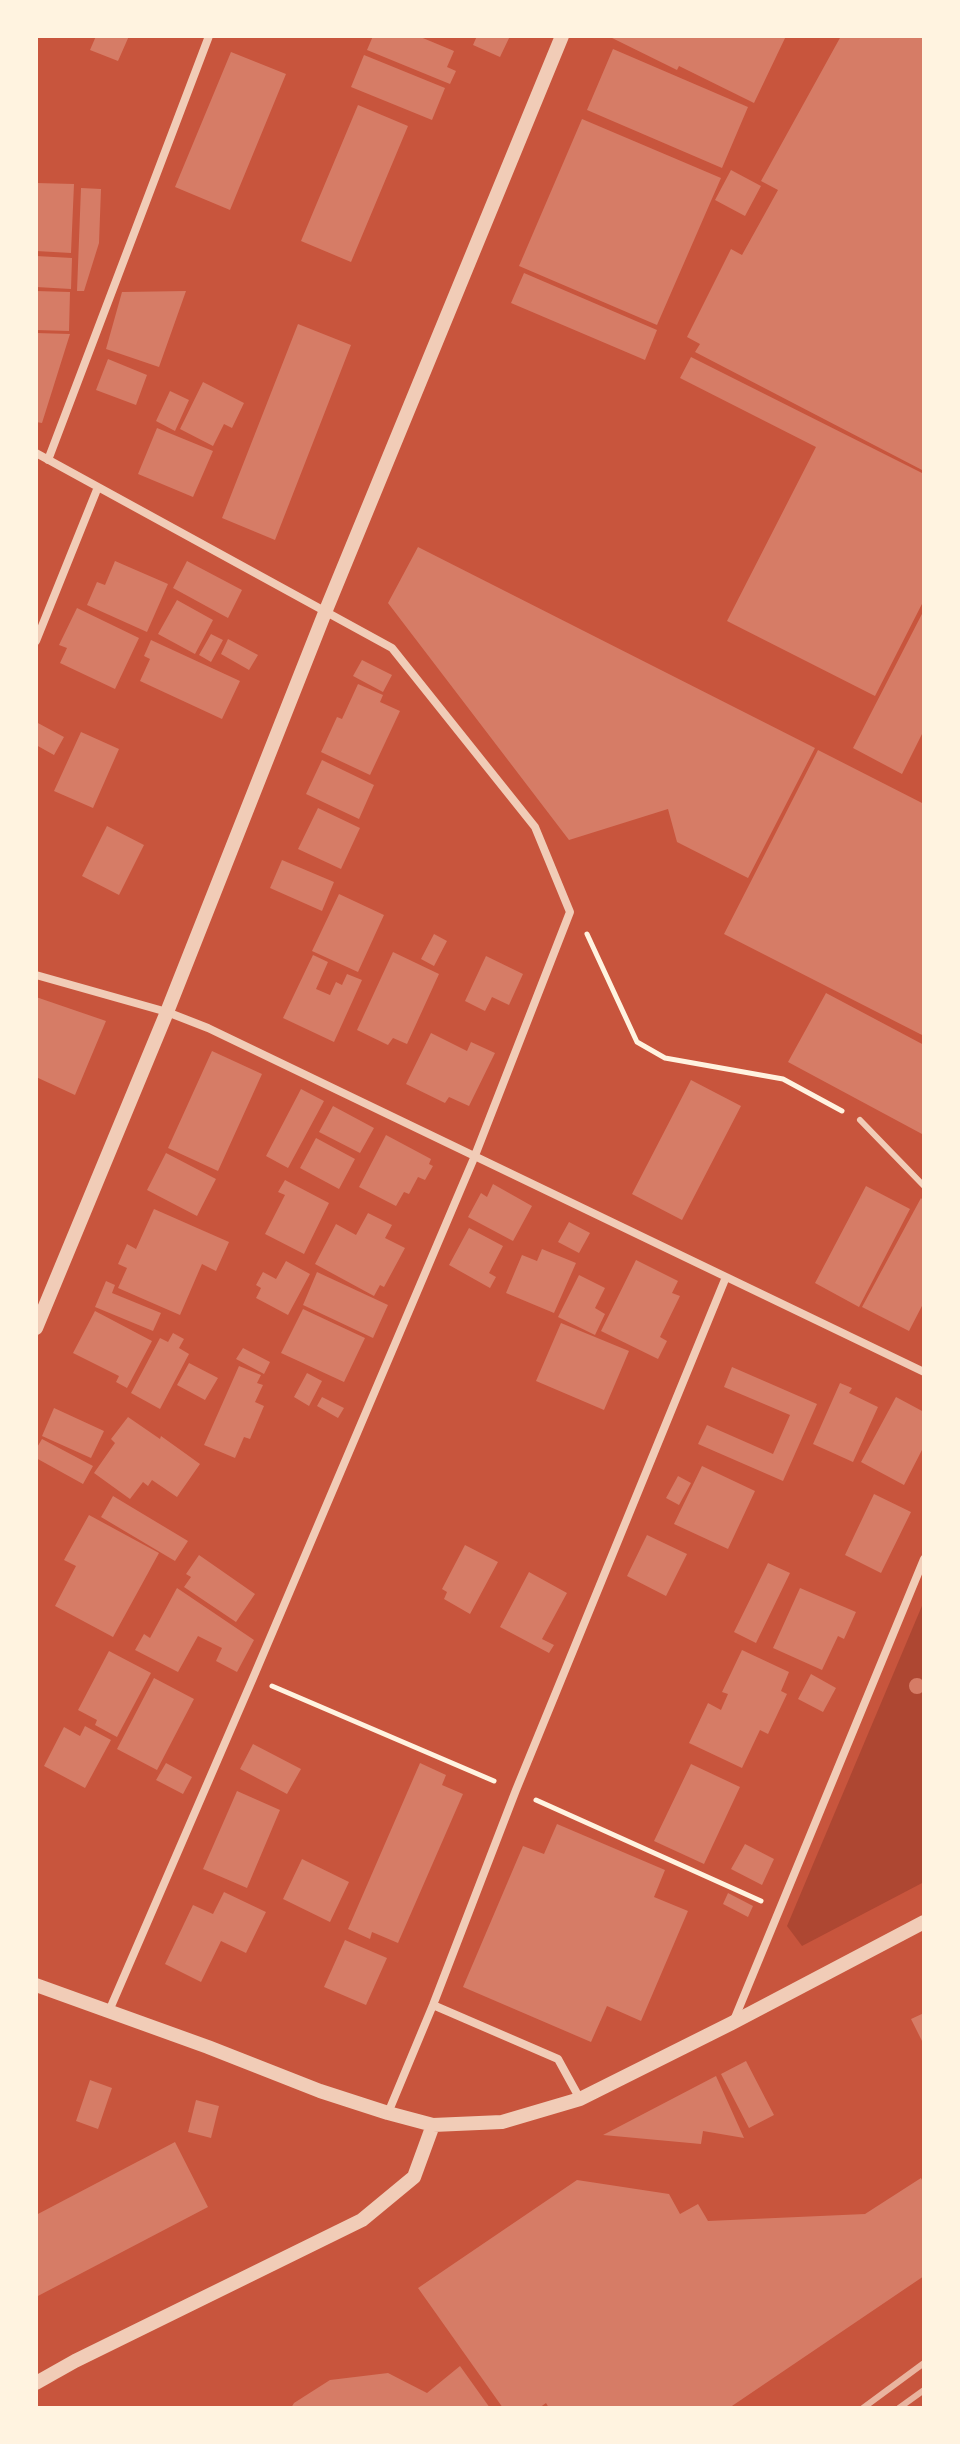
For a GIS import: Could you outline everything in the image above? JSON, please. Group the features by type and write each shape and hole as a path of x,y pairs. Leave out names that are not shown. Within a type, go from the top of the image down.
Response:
{"street":[{"path":"48,460 209,36"},
{"path":"36,1328 562,36"},
{"path":"36,453 392,648 535,827 570,912 474,1158 109,2011"},
{"path":"36,641 98,487"},
{"path":"36,975 167,1012 208,1028 924,1372"},
{"path":"388,2113 516,1790 726,1277"},
{"path":"732,2023 924,1559"},
{"path":"36,1985 320,2091 388,2113 433,2125 502,2122 580,2099 924,1922"},
{"path":"433,2005 558,2059 580,2099"},
{"path":"36,2383 362,2220 414,2177 433,2125"}],"lane":[{"path":"860,1120 924,1186"}],"path":[{"path":"570,912 586,931 637,1042 665,1058 783,1079 860,1120"}],"shaded area":[{"path":"924,1601 924,1882 802,1946 787,1926"}],"building":[{"path":"96,36 129,36 118,61 90,50"},
{"path":"373,36 418,36 454,51 447,67 456,71 450,84 367,50"},
{"path":"477,36 510,36 500,57 473,45"},
{"path":"608,36 786,36 754,103"},
{"path":"841,36 924,36 924,471 695,352 700,344 687,337 731,249 742,255 778,190 761,181"},
{"path":"613,49 748,107 722,168 587,110"},
{"path":"231,52 286,74 230,210 175,187"},
{"path":"364,55 445,88 432,120 351,87"},
{"path":"358,105 408,126 351,262 301,241"},
{"path":"582,119 721,178 657,325 519,266"},
{"path":"731,170 761,186 745,216 715,200"},
{"path":"36,183 74,184 71,253 36,251"},
{"path":"81,188 101,189 99,243 84,291 77,291"},
{"path":"36,256 72,258 71,289 36,287"},
{"path":"524,273 657,330 645,360 511,303"},
{"path":"36,291 70,292 69,331 36,330"},
{"path":"186,291 159,367 106,349 122,292"},
{"path":"298,324 351,345 275,540 222,518"},
{"path":"36,333 70,334 42,423 36,422"},
{"path":"691,357 924,474 924,600 875,696 727,621 816,447 680,378"},
{"path":"108,359 147,375 136,405 96,390"},
{"path":"203,382 244,403 232,428 224,424 213,446 180,429"},
{"path":"170,391 189,400 175,431 156,421"},
{"path":"157,428 213,451 193,497 138,474"},
{"path":"418,547 815,748 748,878 677,842 668,809 569,840 388,603"},
{"path":"115,561 168,584 147,632 87,605 97,582 105,585"},
{"path":"187,561 242,590 228,618 173,588"},
{"path":"177,600 213,620 195,654 158,634"},
{"path":"77,608 139,638 115,689 60,663 67,648 59,645"},
{"path":"924,610 924,730 902,774 853,748"},
{"path":"211,634 223,640 211,662 199,655"},
{"path":"228,639 258,655 249,670 221,654"},
{"path":"151,640 240,681 222,719 140,681 150,659 144,656"},
{"path":"362,660 392,675 383,692 353,676"},
{"path":"358,684 383,695 380,702 400,711 370,775 321,752 337,717 342,719"},
{"path":"36,722 64,737 54,755 36,745"},
{"path":"81,732 119,749 93,808 54,791"},
{"path":"818,750 924,804 924,1036 724,934"},
{"path":"322,760 374,785 359,819 306,794"},
{"path":"318,808 360,828 341,869 298,849"},
{"path":"107,826 144,845 119,895 82,876"},
{"path":"282,860 334,882 322,911 270,888"},
{"path":"339,894 384,915 358,972 312,951"},
{"path":"434,934 447,941 434,966 421,959"},
{"path":"393,952 439,974 407,1044 393,1038 388,1045 357,1030"},
{"path":"313,955 328,962 316,989 330,995 336,982 342,985 347,974 362,980 334,1042 283,1018"},
{"path":"486,956 523,974 509,1005 492,997 485,1011 465,1001"},
{"path":"826,993 924,1045 922,1134 788,1062"},
{"path":"36,997 106,1021 75,1095 36,1077"},
{"path":"431,1033 467,1051 471,1042 495,1053 469,1106 449,1097 445,1103 406,1084"},
{"path":"212,1051 262,1074 218,1171 168,1148"},
{"path":"691,1080 741,1106 682,1220 632,1194"},
{"path":"301,1089 324,1101 288,1168 266,1156"},
{"path":"333,1106 374,1128 360,1153 319,1132"},
{"path":"386,1135 431,1159 429,1164 433,1166 425,1180 418,1177 409,1194 404,1192 396,1206 359,1187"},
{"path":"316,1138 355,1159 339,1189 300,1168"},
{"path":"166,1153 216,1179 197,1216 147,1190"},
{"path":"285,1180 329,1203 304,1254 265,1234 285,1195 278,1192"},
{"path":"493,1184 532,1206 513,1241 468,1217 481,1193 487,1197"},
{"path":"866,1186 910,1209 859,1307 815,1283"},
{"path":"921,1198 924,1202 924,1302 909,1331 862,1307"},
{"path":"154,1209 229,1242 216,1271 202,1264 180,1315 118,1288 127,1268 118,1264 127,1244 136,1249"},
{"path":"368,1213 392,1225 385,1238 405,1248 384,1287 380,1285 374,1296 315,1264 336,1224 356,1235"},
{"path":"569,1222 590,1233 579,1253 558,1242"},
{"path":"469,1228 503,1246 489,1273 496,1277 490,1288 449,1265"},
{"path":"542,1249 576,1263 554,1313 506,1293 522,1255 537,1261"},
{"path":"636,1260 678,1281 672,1293 680,1296 660,1337 667,1341 658,1359 601,1331"},
{"path":"286,1261 310,1274 288,1315 256,1298 261,1288 256,1285 263,1272 276,1279"},
{"path":"317,1272 388,1305 373,1338 303,1305"},
{"path":"579,1275 605,1288 595,1308 605,1314 595,1335 558,1317"},
{"path":"106,1281 115,1285 112,1293 161,1313 153,1331 95,1307"},
{"path":"303,1309 365,1338 344,1382 281,1353"},
{"path":"95,1311 152,1341 127,1388 116,1382 119,1376 73,1353"},
{"path":"561,1323 629,1351 604,1410 536,1381"},
{"path":"173,1333 184,1339 179,1348 189,1354 160,1409 131,1393 160,1338 168,1342"},
{"path":"243,1348 270,1362 264,1374 236,1359"},
{"path":"189,1363 218,1378 205,1400 177,1385"},
{"path":"239,1366 261,1375 257,1383 263,1385 255,1402 264,1406 250,1439 244,1437 235,1458 204,1445"},
{"path":"732,1367 817,1404 783,1481 698,1444 707,1425 773,1454 790,1415 724,1387"},
{"path":"307,1373 322,1381 309,1406 294,1397"},
{"path":"840,1383 852,1388 849,1393 878,1407 853,1462 813,1444"},
{"path":"322,1397 344,1408 338,1418 317,1406"},
{"path":"896,1397 924,1412 924,1446 904,1485 861,1462"},
{"path":"54,1408 104,1431 91,1458 42,1436"},
{"path":"128,1417 200,1464 177,1497 152,1480 148,1486 143,1482 130,1499 94,1473 115,1443 111,1439"},
{"path":"42,1439 93,1466 83,1484 36,1458 36,1449"},
{"path":"702,1466 755,1491 728,1549 674,1524"},
{"path":"678,1476 691,1483 679,1505 666,1498"},
{"path":"874,1494 911,1512 881,1573 845,1555"},
{"path":"113,1496 188,1541 175,1561 101,1517"},
{"path":"89,1515 159,1553 113,1637 55,1606 76,1566 64,1560"},
{"path":"647,1535 687,1554 666,1596 627,1576"},
{"path":"465,1545 498,1562 470,1614 444,1599 447,1592 442,1589"},
{"path":"199,1555 255,1594 236,1622 184,1587 191,1577 186,1574"},
{"path":"768,1563 790,1573 756,1643 734,1632"},
{"path":"529,1572 567,1593 542,1639 554,1645 549,1653 500,1627"},
{"path":"177,1588 254,1640 237,1672 216,1661 222,1648 198,1636 178,1672 135,1650 144,1634 150,1638"},
{"path":"800,1588 856,1612 844,1639 838,1636 822,1670 773,1648"},
{"path":"742,1650 789,1672 781,1691 787,1694 768,1734 760,1730 742,1768 689,1743 708,1703 721,1710 728,1694 722,1692"},
{"path":"109,1651 151,1673 117,1737 95,1725 97,1720 78,1710"},
{"path":"811,1674 836,1688 823,1712 798,1699"},
{"path":"154,1678 194,1699 157,1770 117,1749"},
{"path":"914,1678 920,1678 925,1686 923,1692 914,1694 909,1689 909,1683"},
{"path":"85,1726 111,1740 85,1788 44,1766 64,1727 80,1736"},
{"path":"253,1744 301,1769 287,1794 240,1769"},
{"path":"166,1763 192,1777 183,1794 156,1780"},
{"path":"420,1763 446,1775 442,1785 463,1794 398,1943 372,1932 370,1939 348,1929"},
{"path":"691,1764 740,1787 704,1864 654,1841"},
{"path":"237,1791 280,1810 247,1888 203,1869"},
{"path":"557,1824 665,1870 654,1897 688,1911 641,2021 607,2006 591,2042 463,1987 523,1846 544,1854"},
{"path":"745,1844 774,1859 762,1885 731,1869"},
{"path":"302,1859 349,1882 330,1922 283,1899"},
{"path":"224,1892 266,1912 246,1953 221,1941 201,1982 165,1964 193,1905 213,1914"},
{"path":"728,1893 753,1906 748,1917 723,1904"},
{"path":"345,1940 387,1958 366,2005 324,1987"},
{"path":"924,2013 924,2045 911,2019"},
{"path":"746,2061 774,2115 749,2128 721,2074"},
{"path":"716,2076 744,2138 703,2131 701,2144 603,2135"},
{"path":"90,2080 112,2088 98,2129 76,2121"},
{"path":"196,2100 219,2106 211,2138 188,2132"},
{"path":"175,2142 208,2207 36,2297 36,2215"},
{"path":"921,2178 924,2184 924,2276 729,2408 549,2408 546,2403 539,2408 503,2408 418,2288 577,2180 669,2194 680,2214 698,2204 708,2221 865,2214"},
{"path":"460,2366 490,2408 291,2408 330,2380 388,2373 427,2393"}],"railway":[{"path":"863,2408 924,2363"},
{"path":"899,2408 924,2390"}]}
